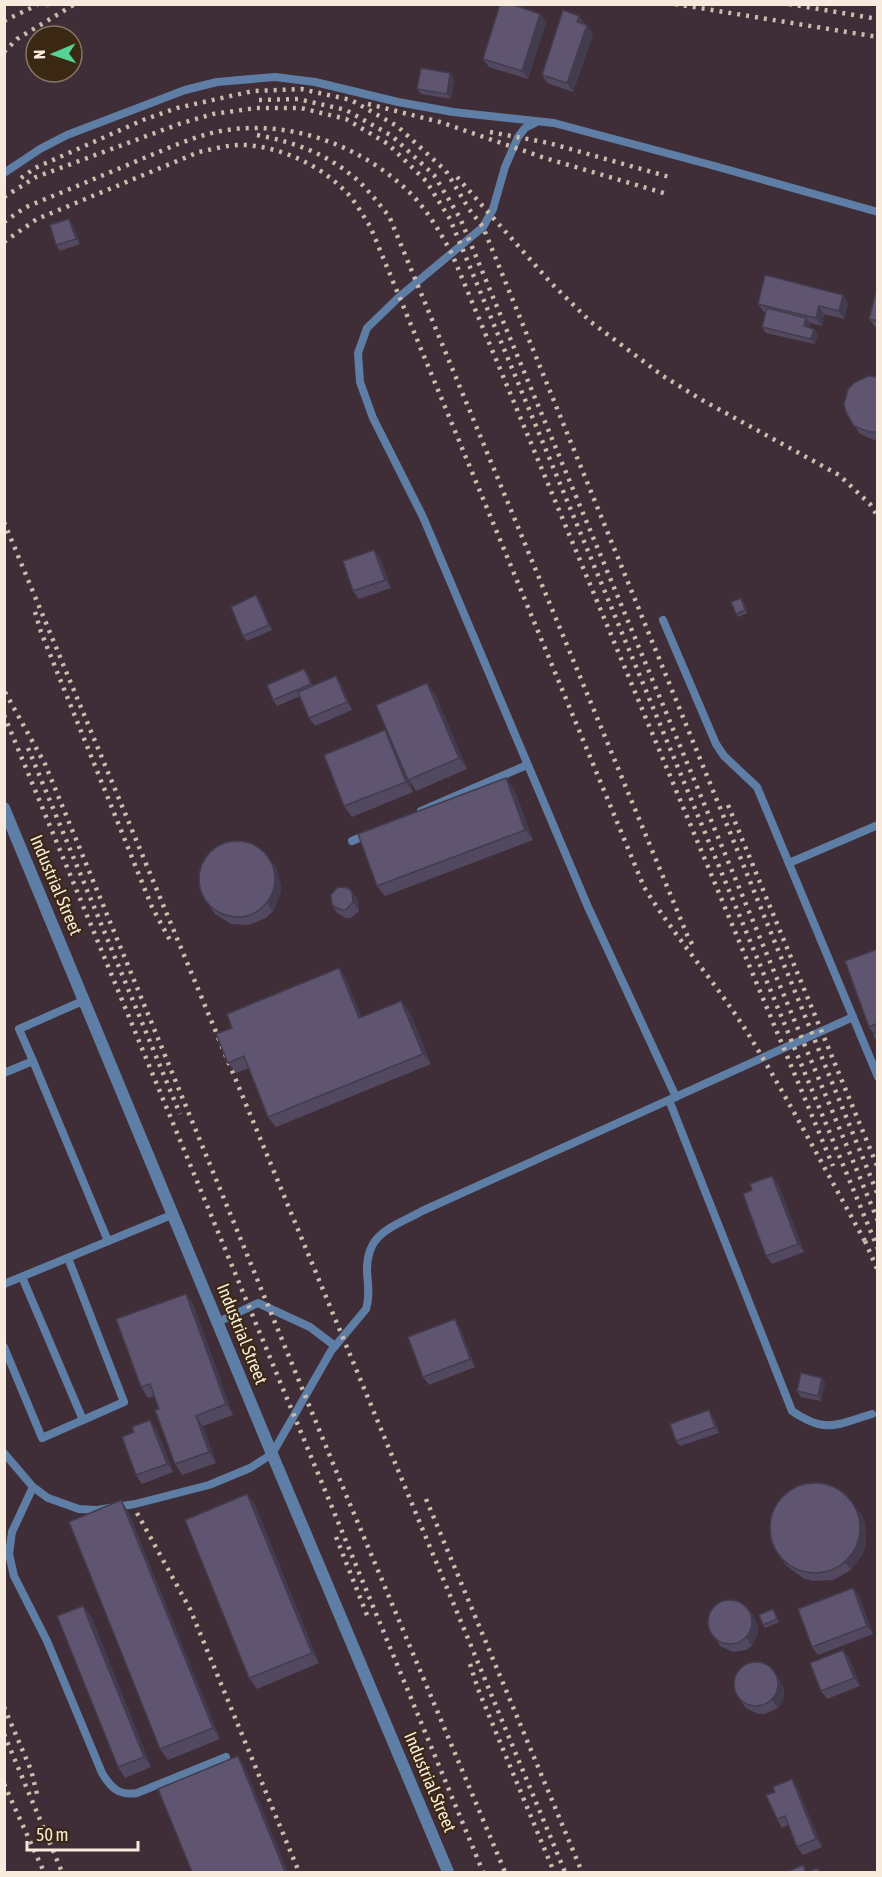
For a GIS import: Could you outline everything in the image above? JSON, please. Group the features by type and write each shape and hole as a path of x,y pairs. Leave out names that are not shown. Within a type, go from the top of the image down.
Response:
{"street":[{"name":"Industrial Street","path":"4,808 448,1872"}],"lane":[{"path":"4,173 40,149 67,135 185,90 217,82 275,77 315,82 442,110 535,123 554,123 878,212"},
{"path":"535,123 525,128 518,137 505,167 493,208 483,227 367,328 358,353 361,390 423,517 527,765 673,1099 792,1411 810,1423 830,1427 872,1414"},
{"path":"663,620 716,744 724,756 756,787 878,1077"},
{"path":"417,812 527,765"},
{"path":"789,863 878,825"},
{"path":"352,841 374,831"},
{"path":"85,1000 19,1029 108,1241"},
{"path":"4,1453 33,1487 62,1504 79,1509 97,1510 135,1504 209,1485 250,1468 272,1454 335,1346 366,1309 368,1301 367,1257 375,1239 422,1211 853,1017"},
{"path":"4,1073 33,1061"},
{"path":"4,1284 174,1214"},
{"path":"4,1347 42,1438 124,1402 68,1258"},
{"path":"22,1276 83,1420"},
{"path":"218,1322 258,1303 310,1327 335,1346"},
{"path":"33,1487 12,1532 9,1554 14,1576 47,1641 108,1784 126,1795 137,1793 226,1757"}],"shaded area":[{"path":"5,5 877,5 877,1872 5,1872"}],"building":[{"path":"500,4 511,4 540,14 522,71 483,59"},
{"path":"563,10 579,16 577,22 587,25 567,83 542,75"},
{"path":"421,68 450,73 447,94 417,89"},
{"path":"69,219 76,239 56,245 50,225"},
{"path":"765,275 843,295 839,311 819,306 816,318 758,304"},
{"path":"876,292 878,292 878,321 869,319"},
{"path":"767,308 806,318 804,326 814,329 811,339 762,327"},
{"path":"868,376 878,377 878,432 869,432 854,426 844,404 848,389"},
{"path":"374,550 385,580 353,591 343,561"},
{"path":"256,595 269,625 243,636 231,607"},
{"path":"741,598 745,610 736,614 731,602"},
{"path":"304,669 311,684 273,700 267,685"},
{"path":"336,676 347,702 309,718 298,692"},
{"path":"427,683 459,758 408,780 376,705"},
{"path":"385,730 406,782 344,806 324,755"},
{"path":"506,778 525,830 377,886 358,834"},
{"path":"237,841 252,844 264,852 272,864 275,879 272,894 264,906 252,914 237,917 222,914 210,906 202,894 199,879 202,864 210,852 222,844"},
{"path":"338,887 348,888 352,892 353,902 346,910 332,905 331,895"},
{"path":"878,949 878,1023 869,1027 845,961"},
{"path":"339,968 359,1018 401,1001 423,1054 268,1117 244,1056 228,1063 216,1034 232,1028 227,1014"},
{"path":"878,1032 878,1045 873,1034"},
{"path":"772,1176 798,1244 766,1256 743,1194 752,1190 750,1184"},
{"path":"186,1294 226,1404 196,1416 209,1452 175,1464 155,1410 159,1409 150,1384 141,1387 116,1319"},
{"path":"455,1319 470,1359 423,1377 408,1337"},
{"path":"801,1373 822,1378 818,1396 797,1391"},
{"path":"709,1410 715,1427 676,1441 670,1424"},
{"path":"150,1420 167,1464 136,1475 122,1437 134,1432 132,1427"},
{"path":"815,1483 832,1486 847,1496 857,1511 860,1528 857,1545 847,1560 832,1570 815,1573 798,1570 783,1560 773,1545 770,1528 773,1511 783,1496 798,1486"},
{"path":"247,1494 312,1653 249,1678 185,1520"},
{"path":"121,1500 213,1728 160,1749 69,1522"},
{"path":"853,1588 867,1626 812,1647 798,1609"},
{"path":"730,1600 745,1607 752,1622 745,1637 730,1644 715,1637 708,1622 715,1607"},
{"path":"83,1606 144,1757 118,1767 57,1616"},
{"path":"773,1609 777,1619 763,1625 759,1615"},
{"path":"843,1650 854,1678 821,1691 810,1663"},
{"path":"756,1662 771,1669 778,1684 771,1699 756,1706 741,1699 734,1684 741,1669"},
{"path":"238,1756 285,1872 192,1872 158,1789"},
{"path":"792,1779 816,1839 797,1847 785,1816 777,1819 766,1795 775,1792 773,1787"},
{"path":"803,1865 806,1872 789,1872 789,1871"},
{"path":"818,1868 819,1872 807,1872"}],"railway":[{"path":"4,52 17,39 75,4"},
{"path":"675,4 878,37"},
{"path":"789,4 878,19"},
{"path":"4,21 37,5"},
{"path":"21,178 35,168 143,120 177,108 253,91 301,89 351,100 397,126 446,171 483,227 878,1195"},
{"path":"259,100 298,99 346,110 392,136 434,175 460,218 878,1221"},
{"path":"368,104 440,122 545,158 667,194"},
{"path":"4,197 36,177 179,124 213,114 256,108 301,108 346,119 388,144 426,181 450,219 878,1249"},
{"path":"4,222 26,207 182,143 211,133 246,128 297,132 345,148 389,174 415,198 433,221 452,254 833,1166"},
{"path":"490,132 549,143 673,178"},
{"path":"257,135 309,150 344,169 359,182 389,216 688,937 695,949"},
{"path":"4,242 37,219 199,152 228,146 246,145 288,154 327,175 349,195 370,226 644,887 752,1040 866,1243"},
{"path":"457,177 551,283 591,322 663,376 839,475 870,504 878,517"},
{"path":"4,522 565,1872"},
{"path":"35,612 152,907 171,942"},
{"path":"5,692 45,764 339,1478 505,1872"},
{"path":"4,715 483,1872"},
{"path":"28,748 180,1114"},
{"path":"728,805 878,1168"},
{"path":"865,1241 878,1271"},
{"path":"426,1499 582,1872"},
{"path":"137,1513 190,1609 299,1872"},
{"path":"336,1537 369,1620"},
{"path":"470,1664 478,1689 554,1872"},
{"path":"4,1707 31,1770 37,1794"},
{"path":"4,1734 62,1872"},
{"path":"4,1784 44,1872"}]}
